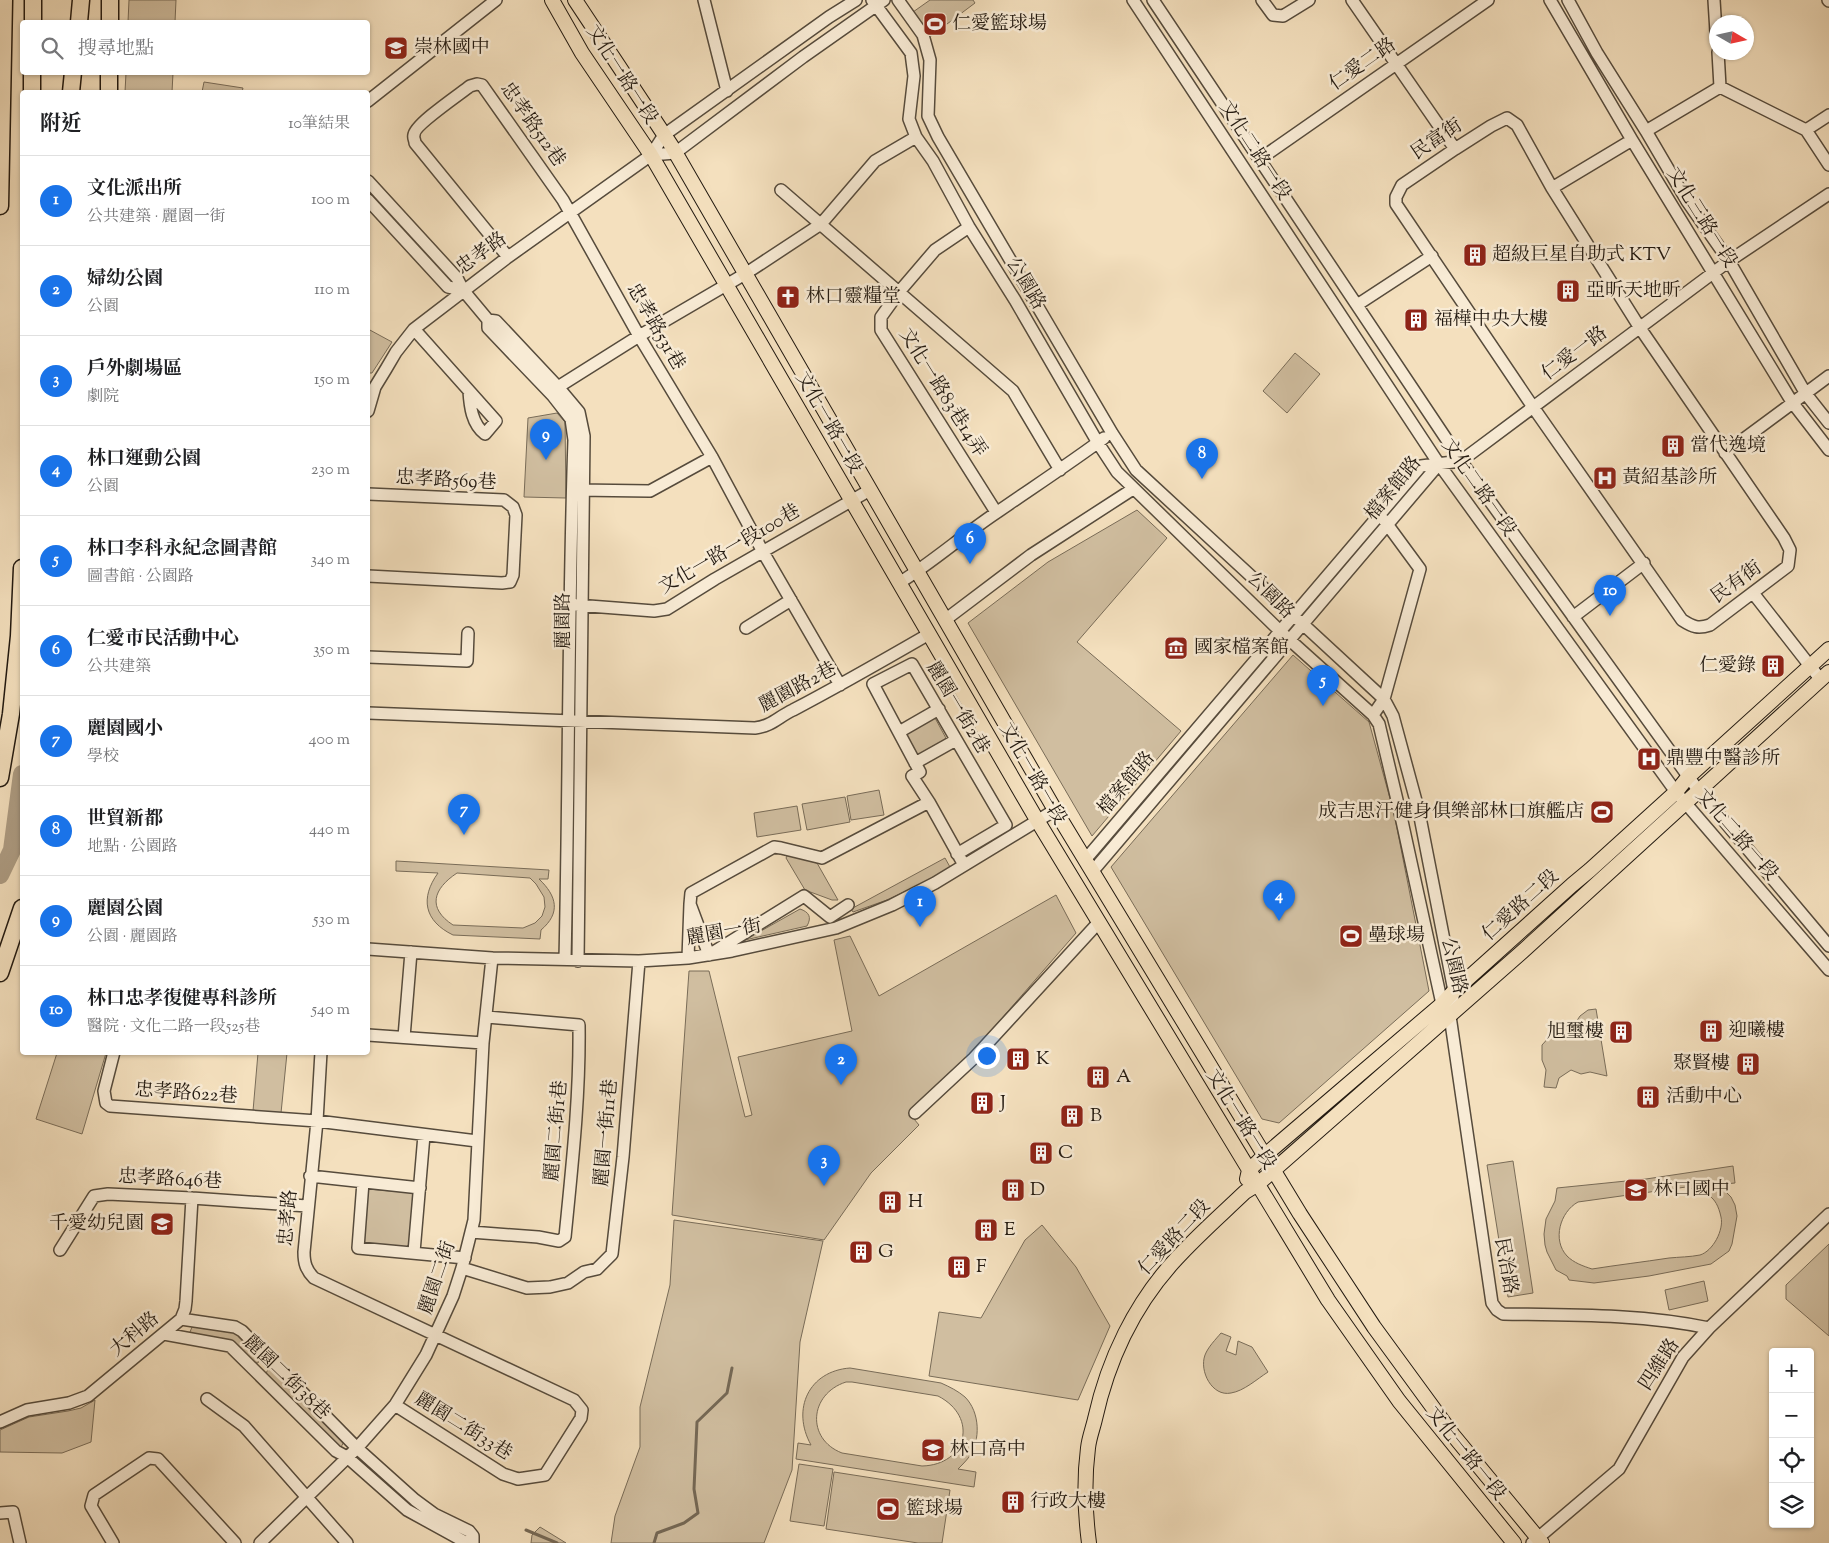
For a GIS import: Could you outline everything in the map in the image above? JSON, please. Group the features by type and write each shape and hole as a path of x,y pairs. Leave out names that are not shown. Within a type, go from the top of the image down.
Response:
{"highway":[{"path":"0,206 4,0"},
{"path":"33,20 34,0"},
{"path":"79,20 82,0"},
{"path":"110,0 110,20"},
{"path":"32,75 32,90"},
{"path":"71,90 73,75"},
{"path":"109,75 109,90"},
{"path":"0,778 11,714 20,613"},
{"path":"0,974 20,914"}],"main road":[{"name":"文化一路一段","path":"552,0 582,53 651,156 1037,820 1328,1300 1380,1376 1462,1481 1514,1543"},
{"name":"文化一路一段","path":"575,0 675,152 1055,810 1273,1171 1374,1327 1453,1435 1538,1542"},
{"name":"仁愛路二段","path":"1249,1170 1442,1004 1454,991 1676,792 1688,777 1829,649"},
{"name":"仁愛路二段","path":"1089,1543 1086,1494 1088,1448 1102,1390 1120,1343 1135,1315 1151,1290 1176,1259 1245,1192 1258,1184 1450,1016 1825,676"},
{"path":"1245,1192 1249,1170"}],"street":[{"path":"370,99 496,0"},
{"path":"704,0 726,91"},
{"name":"忠孝路","path":"370,398 372,385 414,329 508,257 651,156 664,135 856,0"},
{"name":"公園路","path":"898,0 923,36 930,60 928,116 940,140 1136,470 1384,699 1392,716 1419,812 1454,991 1450,1016"},
{"name":"文化二路一段","path":"1133,0 1439,464 1676,792 1829,970"},
{"path":"1262,0 1273,15 1283,16 1308,0"},
{"path":"1352,0 1454,149"},
{"name":"仁愛二路","path":"1260,159 1488,0"},
{"name":"文化三路一段","path":"1550,0 1632,140 1792,402 1829,450"},
{"name":"文化三路一段","path":"1568,0 1596,53 1646,132 1686,201 1729,262 1806,394 1829,423"},
{"path":"1714,0 1715,15"},
{"name":"文化二路一段","path":"1157,1 1461,461 1688,777 1829,946"},
{"name":"忠孝路","path":"651,156 675,152 878,2"},
{"name":"公園路","path":"878,2 910,53 914,76 909,119 916,137 1098,443 1123,479 1280,631 1373,715 1379,724 1402,818 1442,1004 1450,1016"},
{"path":"910,53 925,44"},
{"path":"1718,60 1720,87"},
{"name":"忠孝路512巷","path":"508,257 415,143 414,134 417,128 470,86 482,85 558,192 570,212"},
{"path":"1646,132 1720,87"},
{"path":"1720,87 1806,130 1829,166"},
{"path":"1806,130 1829,114"},
{"name":"民富街","path":"1533,407 1396,204 1396,197 1402,185 1454,149 1507,118 1518,125 1552,188 1640,328"},
{"path":"558,387 639,336 745,274 821,224 875,161 916,137"},
{"path":"924,149 940,140"},
{"path":"1552,188 1632,140"},
{"name":"麗園路","path":"370,183 457,278 463,290 488,320 488,328 553,396 570,419 574,440 578,490 582,605 578,961"},
{"name":"文化一路83巷14弄","path":"781,190 1013,391 1060,470"},
{"name":"仁愛一路","path":"1439,464 1461,461 1729,262 1829,194"},
{"name":"麗園路","path":"370,202 448,287 463,290"},
{"name":"忠孝路531巷","path":"570,212 639,336 712,457 763,552 840,686"},
{"path":"899,292 935,250 969,227"},
{"path":"1357,305 1432,256"},
{"path":"1011,295 1025,286"},
{"name":"文化一路83巷14弄","path":"899,292 881,317 881,330 996,512"},
{"name":"麗園路","path":"488,320 496,321 558,387 578,412 583,425 569,604 568,844 564,959"},
{"name":"民有街","path":"1533,407 1644,563 1682,620 1691,626 1700,628 1710,624 1753,593 1788,566 1790,550 1784,538 1640,328"},
{"path":"414,329 469,391"},
{"path":"1725,453 1829,376"},
{"path":"899,583 917,572 996,512 1060,470 1112,432"},
{"path":"578,490 650,491 712,457"},
{"name":"檔案館路","path":"1088,866 1280,631 1421,466 1439,464"},
{"name":"檔案館路","path":"1088,866 1304,624 1439,464"},
{"path":"1123,479 1136,470"},
{"path":"945,620 1031,555 1133,489"},
{"name":"文化一路一段100巷","path":"569,604 654,611 667,609 870,490"},
{"name":"忠孝路569巷","path":"370,494 504,500 514,506 516,515 513,575 510,582 370,576"},
{"path":"1373,715 1384,699 1420,569 1380,514"},
{"path":"1574,617 1644,563"},
{"path":"1753,593 1811,667 1825,676"},
{"path":"746,628 791,600"},
{"path":"370,657 467,661 468,633"},
{"name":"麗園路2巷","path":"370,714 767,727 788,712 840,686 929,634"},
{"name":"麗園一街2巷","path":"957,854 1006,825 912,664 873,684 920,772 912,776 929,802 957,854 964,866"},
{"path":"899,732 939,710"},
{"path":"915,763 956,740"},
{"path":"688,958 691,893 774,848 822,858 929,802"},
{"name":"麗園一街","path":"370,949 492,958 564,959 578,961 639,961 709,955 836,928 892,906 964,866 1055,810"},
{"path":"1402,818 1419,812"},
{"path":"690,904 709,955 804,896 830,917 848,905"},
{"path":"915,1113 974,1058 1099,922"},
{"path":"1431,950 1445,946"},
{"path":"404,1037 411,952"},
{"name":"麗園二街","path":"260,1543 357,1448 395,1405 436,1335 464,1263 474,1220 483,1043 492,958"},
{"name":"麗園一街11巷","path":"363,1182 358,1248 414,1252 464,1263 526,1288 550,1287 568,1283 584,1272 597,1269 612,1254 623,1157 639,961"},
{"name":"麗園二街1巷","path":"471,1232 559,1240 565,1237 575,1136 580,1068 579,1025 487,1016"},
{"name":"民治路","path":"1450,1016 1492,1303 1497,1310 1504,1314 1582,1315 1679,1322 1709,1328"},
{"path":"370,1035 483,1043"},
{"name":"忠孝路622巷","path":"113,1055 104,1091 106,1103 110,1106 316,1121"},
{"name":"忠孝路","path":"321,1055 307,1206 304,1263 314,1278 574,1400"},
{"path":"316,1121 477,1141"},
{"path":"414,1252 424,1134"},
{"path":"310,1176 420,1188"},
{"name":"忠孝路646巷","path":"60,1250 94,1196 108,1194 307,1206"},
{"name":"大科路","path":"0,1422 27,1410 69,1403 88,1396 181,1319 186,1301 192,1198"},
{"name":"四維路","path":"1538,1542 1619,1469 1683,1357 1709,1328 1829,1214"},
{"name":"麗園二街38巷","path":"181,1319 235,1328 242,1331 357,1448 425,1508 468,1531 473,1536 473,1543"},
{"name":"麗園二街38巷","path":"164,1334 226,1344 234,1349 336,1451 347,1457 407,1510 467,1543"},
{"path":"256,1373 270,1360"},
{"path":"207,1399 244,1426 306,1499 347,1543"},
{"name":"麗園二街33巷","path":"395,1405 503,1474 518,1479 545,1475 581,1418 582,1410 574,1400"},
{"path":"113,1543 91,1506 94,1496 149,1458 158,1459 234,1543"},
{"path":"377,1482 385,1473"},
{"path":"0,1513 13,1512 20,1543"}],"shaded area":[{"path":"129,0 176,0 175,20 128,20"},
{"name":"仁愛籃球場","path":"930,0 973,0 975,3 931,36 913,12"},
{"path":"126,75 173,75 172,90 125,90"},
{"path":"204,82 243,88 242,90 202,90"},
{"path":"370,330 392,342 372,373 370,373"},
{"path":"1295,353 1320,374 1287,413 1263,391"},
{"path":"557,413 565,422 566,498 524,497 528,418"},
{"path":"1137,510 1167,538 1077,642 1181,731 1092,836 968,623 1048,562"},
{"path":"1293,655 1369,722 1394,813 1429,991 1279,1123 1262,1119 1111,867"},
{"path":"935,718 947,740 917,758 904,736"},
{"path":"879,790 884,815 851,820 847,796"},
{"path":"845,797 850,822 807,830 802,804"},
{"path":"797,806 801,830 757,837 754,813"},
{"path":"788,854 817,863 838,900 832,900 805,890 786,858"},
{"path":"945,858 950,870 887,900 853,912 851,909"},
{"path":"396,861 549,870 548,879 539,879 553,898 554,911 552,917 541,930 540,939 453,935 436,923 428,908 429,891 438,873 396,871","holes":["457,873 530,878 544,897 545,907 542,916 535,923 523,928 453,925 439,912 436,899 438,892"]},
{"path":"1056,895 1076,933 976,1048 909,1113 919,1125 871,1173 824,1240 672,1215 689,971 709,971 745,1117 752,1115 738,1057 852,1031 834,940 850,936 879,996"},
{"path":"800,909 809,915 807,926 745,940"},
{"path":"1596,1009 1607,1076 1590,1072 1581,1074 1571,1070 1559,1078 1556,1088 1544,1087 1546,1070 1542,1060 1542,1045 1551,1035 1576,1022 1588,1010"},
{"path":"56,1055 105,1055 82,1134 36,1119"},
{"path":"258,1055 287,1055 281,1113 253,1111"},
{"path":"1513,1161 1533,1293 1508,1297 1487,1165"},
{"path":"1733,1166 1735,1183 1715,1185 1721,1187 1731,1197 1735,1205 1737,1216 1729,1251 1711,1264 1649,1276 1594,1283 1569,1280 1567,1276 1556,1270 1547,1252 1544,1234 1546,1219 1555,1201 1557,1188 1646,1179","holes":["1686,1187 1705,1193 1713,1199 1719,1209 1721,1228 1717,1239 1705,1253 1688,1257 1592,1269 1573,1261 1562,1249 1559,1235 1560,1227 1567,1212 1578,1202"]},
{"path":"367,1189 414,1193 409,1247 362,1243"},
{"path":"674,1220 823,1241 800,1342 792,1470 764,1543 611,1543 615,1516 640,1447 640,1407 670,1285"},
{"path":"1042,1225 1076,1267 1110,1326 1078,1400 929,1376 939,1312 981,1318 1025,1240"},
{"path":"1829,1244 1829,1336 1786,1299 1786,1285"},
{"path":"1704,1281 1708,1301 1669,1310 1665,1290"},
{"path":"196,1325 233,1330 260,1357 258,1363 194,1336 190,1332 192,1327"},
{"path":"1221,1333 1231,1337 1226,1351 1236,1355 1238,1341 1252,1347 1268,1372 1236,1392 1224,1393 1213,1387 1206,1375 1204,1361 1208,1349"},
{"path":"850,1368 941,1383 965,1397 974,1410 977,1434 973,1450 958,1469 976,1472 974,1487 796,1459 798,1443 811,1445 805,1431 803,1418 808,1394 814,1384 824,1376","holes":["846,1382 938,1396 951,1405 959,1416 963,1427 958,1449 949,1458 937,1464 922,1466 842,1453 830,1446 822,1438 818,1428 819,1406 825,1396 834,1388"]},
{"path":"269,1369 274,1369 345,1440 341,1447 266,1375"},
{"path":"95,1400 91,1442 62,1453 0,1452 0,1430 29,1417 81,1408"},
{"path":"799,1464 833,1469 824,1526 790,1521"},
{"name":"籃球場","path":"834,1472 950,1490 942,1543 918,1543 826,1529"},
{"path":"540,1527 566,1543 531,1543 532,1535"}],"waterway":[{"path":"0,875 12,850 20,789"},
{"path":"654,1543 657,1533 684,1523 698,1513 694,1489 697,1422 727,1393 732,1368"},
{"path":"526,1530 557,1543"}],"place":[{"name":"仁愛籃球場","path":"935,24"},
{"name":"崇林國中","path":"396,48"},
{"name":"超級巨星自助式 KTV","path":"1475,255"},
{"name":"亞昕天地昕","path":"1568,291"},
{"name":"林口靈糧堂","path":"788,297"},
{"name":"福樺中央大樓","path":"1416,320"},
{"name":"當代逸境","path":"1673,446"},
{"name":"麗園公園","path":"546,460"},
{"name":"黃紹基診所","path":"1605,478"},
{"name":"世貿新都","path":"1202,479"},
{"name":"仁愛市民活動中心","path":"970,564"},
{"name":"林口忠孝復健專科診所","path":"1610,616"},
{"name":"國家檔案館","path":"1176,648"},
{"name":"仁愛錄","path":"1773,666"},
{"name":"林口李科永紀念圖書館","path":"1323,706"},
{"name":"鼎豐中醫診所","path":"1649,759"},
{"name":"成吉思汗健身俱樂部林口旗艦店","path":"1602,812"},
{"name":"麗園國小","path":"464,835"},
{"name":"林口運動公園","path":"1279,921"},
{"name":"文化派出所","path":"920,927"},
{"name":"壘球場","path":"1351,936"},
{"name":"迎曦樓","path":"1711,1031"},
{"name":"旭璽樓","path":"1621,1032"},
{"name":"K","path":"1018,1059"},
{"name":"聚賢樓","path":"1748,1064"},
{"name":"A","path":"1098,1077"},
{"name":"婦幼公園","path":"841,1085"},
{"name":"活動中心","path":"1648,1097"},
{"name":"J","path":"982,1103"},
{"name":"B","path":"1072,1116"},
{"name":"C","path":"1041,1153"},
{"name":"戶外劇場區","path":"824,1186"},
{"name":"D","path":"1013,1190"},
{"name":"林口國中","path":"1636,1190"},
{"name":"H","path":"890,1202"},
{"name":"千愛幼兒園","path":"162,1224"},
{"name":"E","path":"986,1230"},
{"name":"G","path":"861,1252"},
{"name":"F","path":"959,1267"},
{"name":"林口高中","path":"933,1450"},
{"name":"行政大樓","path":"1013,1502"},
{"name":"籃球場","path":"888,1509"}]}
